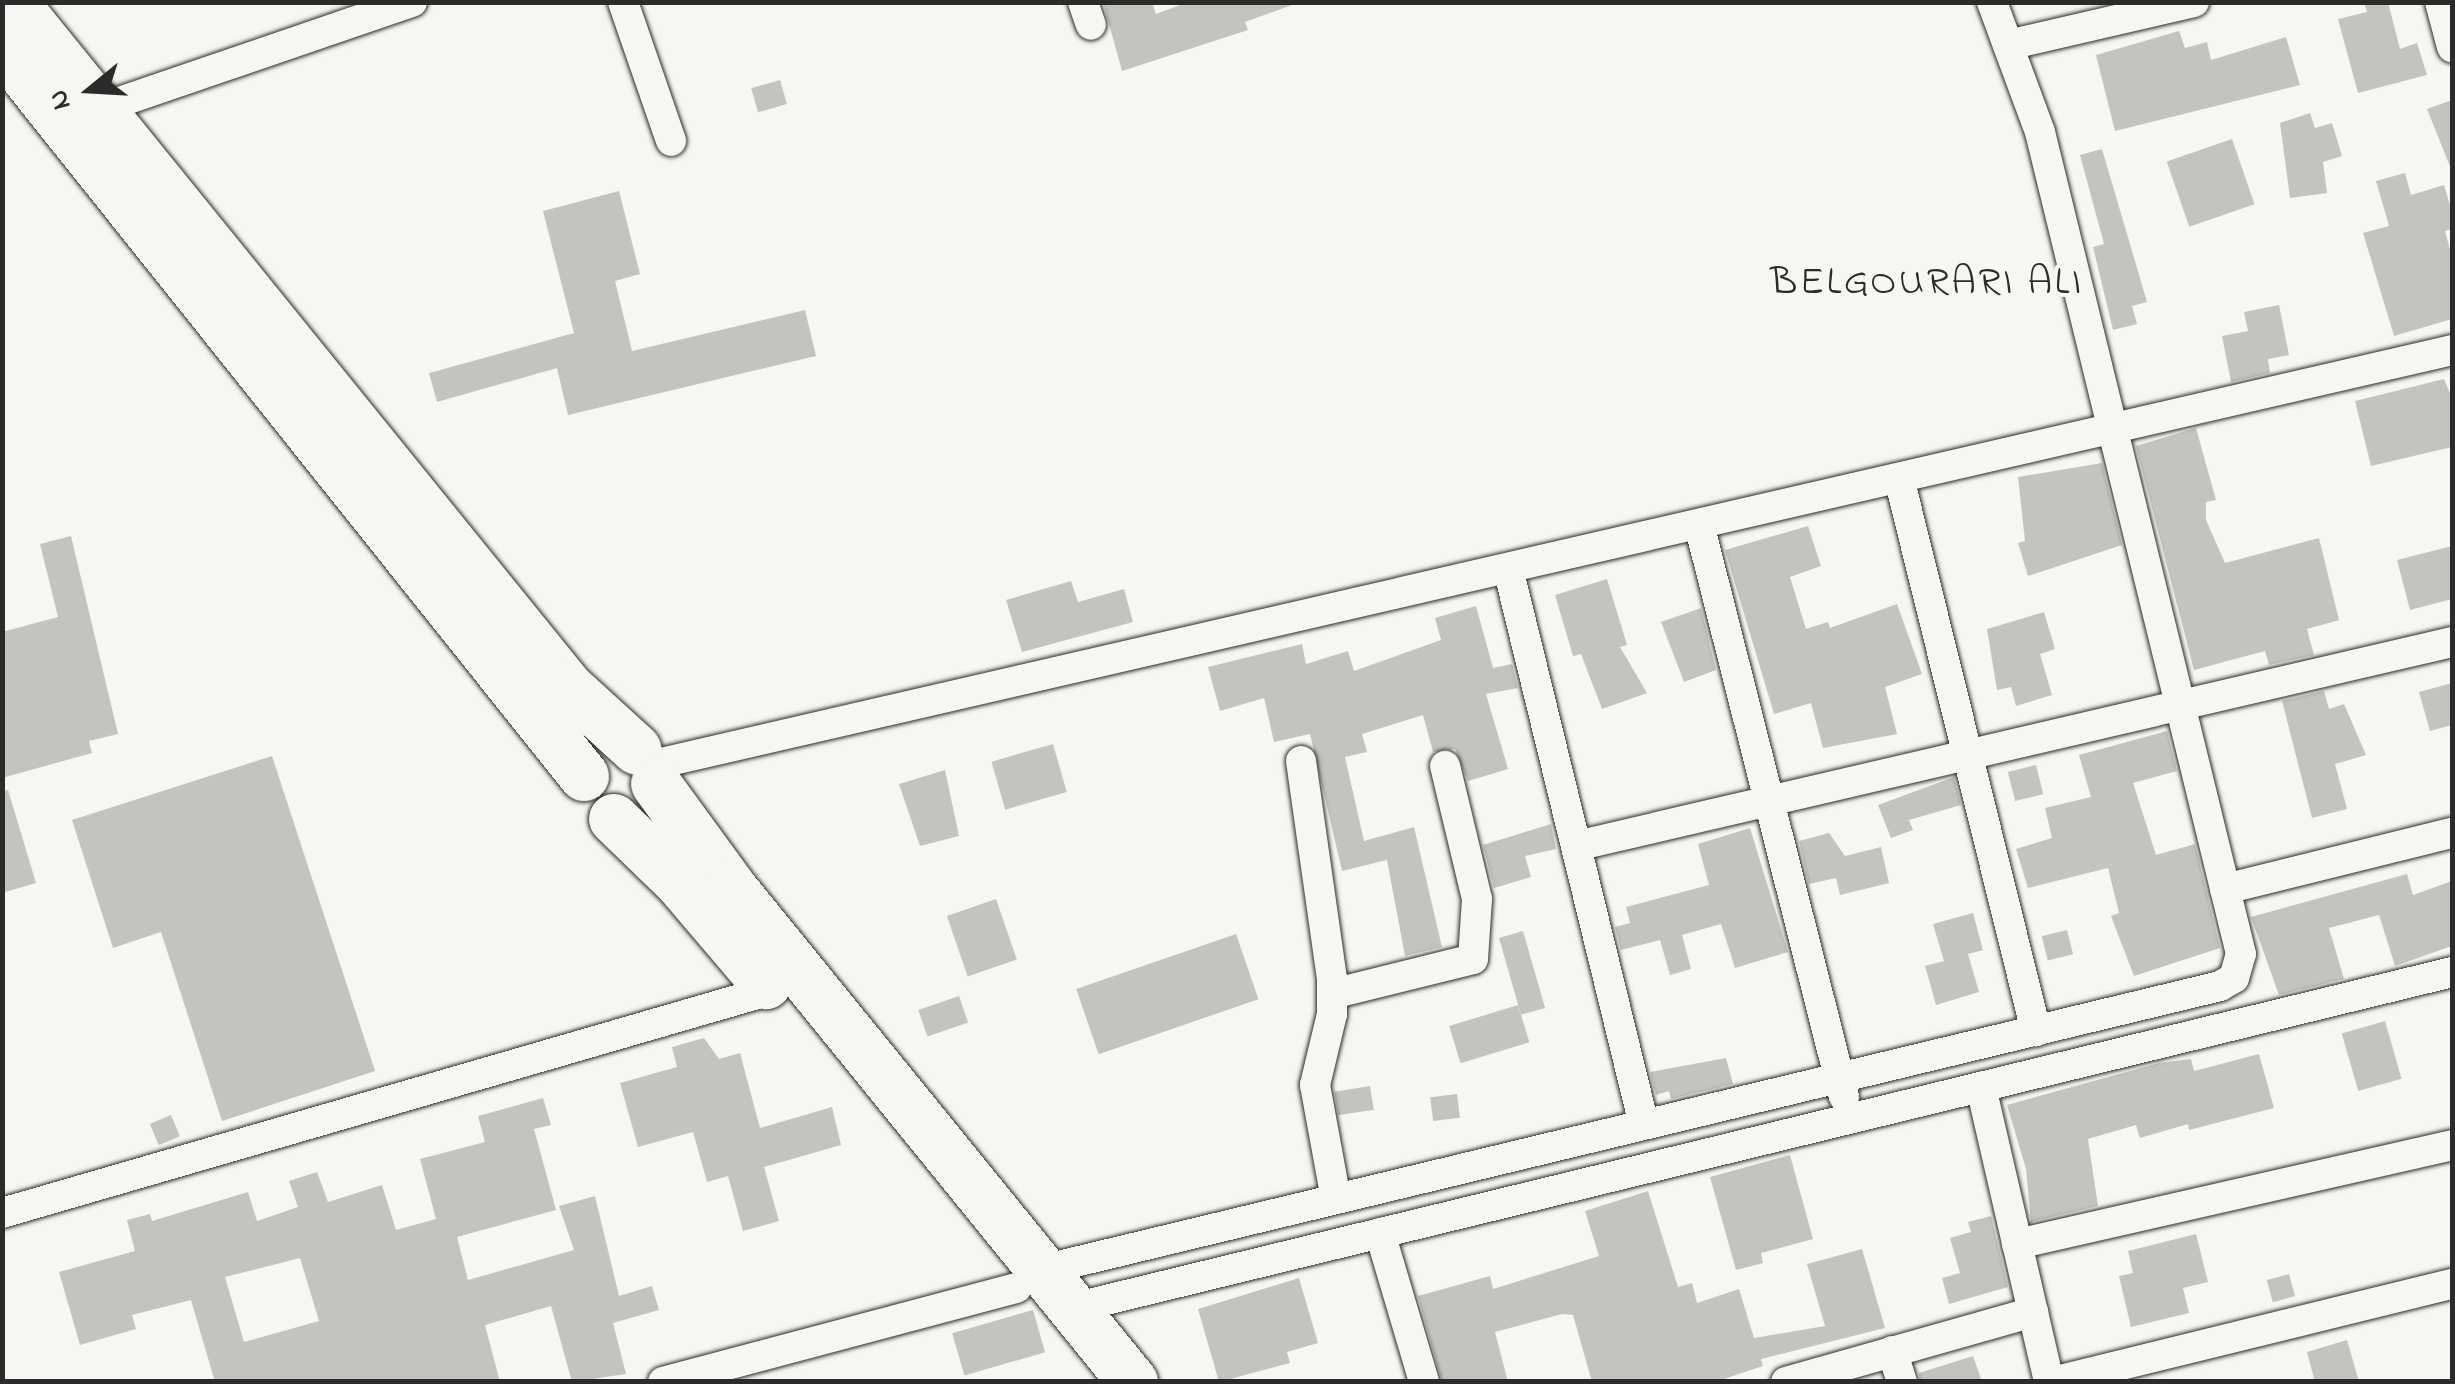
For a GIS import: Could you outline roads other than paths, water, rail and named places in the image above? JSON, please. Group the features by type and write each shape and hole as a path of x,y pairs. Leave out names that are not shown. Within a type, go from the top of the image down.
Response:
{"highway":[{"path":"12,2 568,687 649,766 731,887 1030,1279 1094,1382"},
{"path":"2,48 584,776 588,798 680,882 771,990 1030,1279 1073,1308 1132,1382"},
{"path":"584,776 604,750 649,766"},
{"path":"614,818 638,814 649,766"}],"street":[{"path":"99,109 412,2"},
{"path":"623,2 671,141"},
{"path":"662,1382 1336,1199 2036,1030 2234,978 2241,954 2040,132 1992,2"},
{"path":"2008,45 2194,2"},
{"path":"2440,2 2452,46"},
{"path":"649,766 2452,350"},
{"path":"1899,478 2036,1030"},
{"path":"1699,524 1849,1119"},
{"path":"1508,568 1644,1125"},
{"path":"1576,846 2452,642"},
{"path":"1302,761 1326,911 1332,994 1314,1085 1336,1199"},
{"path":"1332,994 1472,959 1478,898 1445,766"},
{"path":"2226,889 2452,832"},
{"path":"1073,1308 2452,972"},
{"path":"2,1213 771,990"},
{"path":"1981,1087 2050,1382 2452,1284"},
{"path":"2017,1244 2452,1145"},
{"path":"1380,1234 1424,1382"},
{"path":"1806,1379 2033,1312"},
{"path":"1892,1352 1902,1382"}],"district":[{"name":"BELGOURARI ALI","path":"1927,284"}]}
